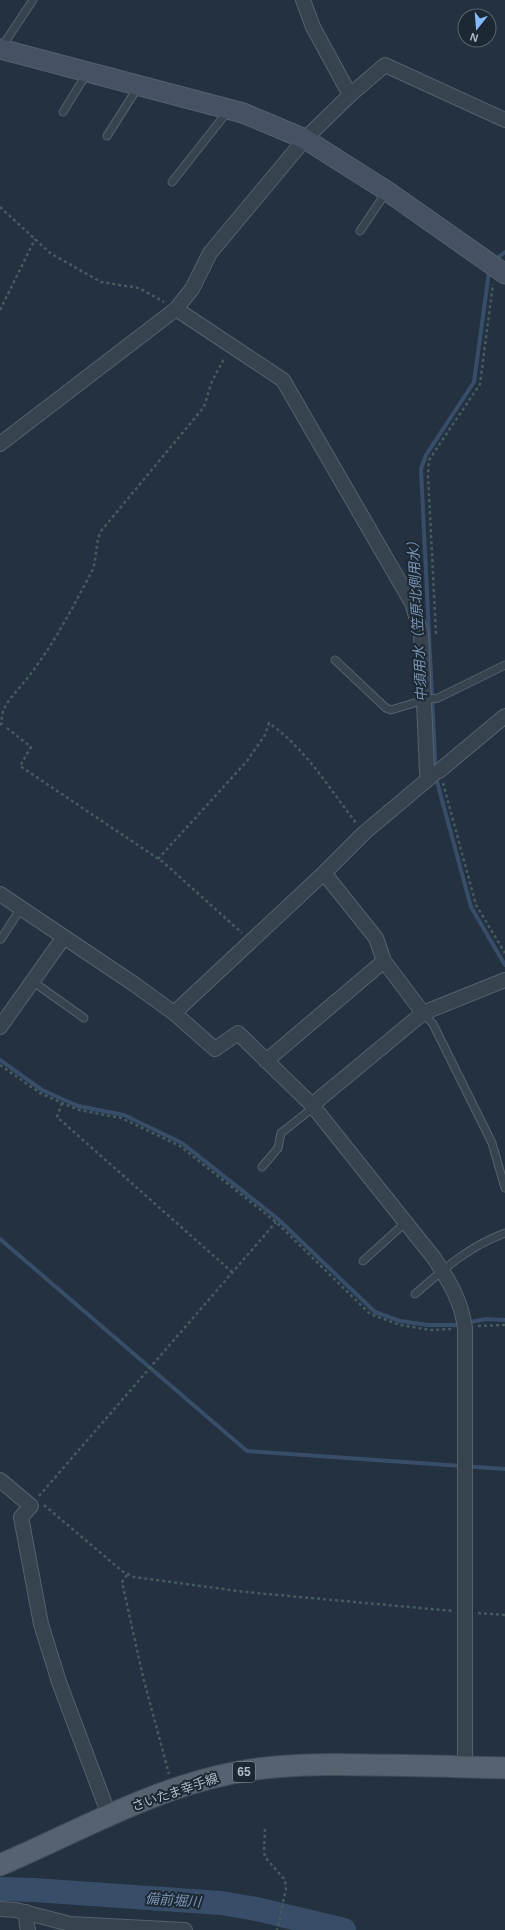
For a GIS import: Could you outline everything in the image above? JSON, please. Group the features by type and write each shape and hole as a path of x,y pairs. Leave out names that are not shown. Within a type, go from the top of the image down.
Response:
{"main road":[{"name":"さいたま幸手線","path":"2,1859 173,1790 234,1773 294,1766 344,1765 505,1768"}],"street":[{"path":"303,0 313,27 350,95"},
{"path":"0,49 139,87 243,113 305,139 387,191 500,276"},
{"path":"0,444 176,309 192,289 210,253 305,139 350,95 385,65 505,120"},
{"path":"176,309 283,380 412,603 421,633 426,772 436,776"},
{"path":"174,1013 324,873 364,833 436,776 505,716"},
{"path":"324,873 376,938 384,961 423,1013"},
{"path":"0,894 134,984 174,1013 215,1049 238,1033 313,1106 442,1270 458,1297 465,1328 465,1767"},
{"path":"0,1027 64,937"},
{"path":"266,1061 384,961"},
{"path":"313,1106 423,1013 505,980"},
{"path":"0,1480 34,1502 21,1517 41,1624 59,1682 110,1815"},
{"path":"0,1909 26,1912 47,1919 70,1924 181,1930"},
{"path":"26,1912 26,1926 28,1930"}],"lane":[{"path":"0,49 33,0"},
{"path":"63,112 87,73"},
{"path":"107,136 139,87"},
{"path":"172,182 229,110"},
{"path":"360,230 387,191"},
{"path":"335,660 386,708 391,710 397,710 424,700 438,698 505,665"},
{"path":"1,939 21,908"},
{"path":"32,982 84,1018"},
{"path":"423,1013 433,1024 492,1143 505,1188"},
{"path":"262,1167 278,1148 281,1133 313,1106"},
{"path":"363,1261 405,1223"},
{"path":"415,1294 442,1270 482,1242 505,1233"}],"path":[{"path":"0,207 50,253 101,282 140,288 176,309"},
{"path":"0,310 35,239"},
{"path":"436,638 428,475 429,460 480,384 500,276"},
{"path":"0,725 2,723 1,713 4,706 24,682 64,624 93,569 96,560 96,541 101,531 204,407 212,381 231,346"},
{"path":"158,858 247,761 265,735 269,723 299,749 316,768 324,782 364,833"},
{"path":"7,728 31,747 20,766 158,858 183,878 251,942"},
{"path":"436,776 476,905 505,953"},
{"path":"0,1065 40,1093 62,1104 79,1110 121,1118 180,1146 276,1222 370,1314 400,1325 431,1330 465,1328 494,1324 505,1325"},
{"path":"62,1104 57,1117 232,1272"},
{"path":"276,1222 34,1502 127,1575 245,1592 505,1616"},
{"path":"127,1575 122,1582 143,1677 173,1790"},
{"path":"265,1828 265,1857 284,1880 285,1892 276,1930"}],"waterway":[{"name":"中須用水（笠原北側用水）","path":"496,259 505,252"},
{"name":"中須用水（笠原北側用水）","path":"489,272 474,382 426,455 421,469 436,778 471,907 505,965"},
{"path":"0,1060 42,1090 78,1106 124,1115 182,1143 278,1219 375,1312 400,1321 428,1325 456,1325 486,1319 505,1320"},
{"path":"0,1239 247,1451 505,1469"},
{"name":"備前堀川","path":"0,1889 221,1903 256,1909 344,1930"}]}
